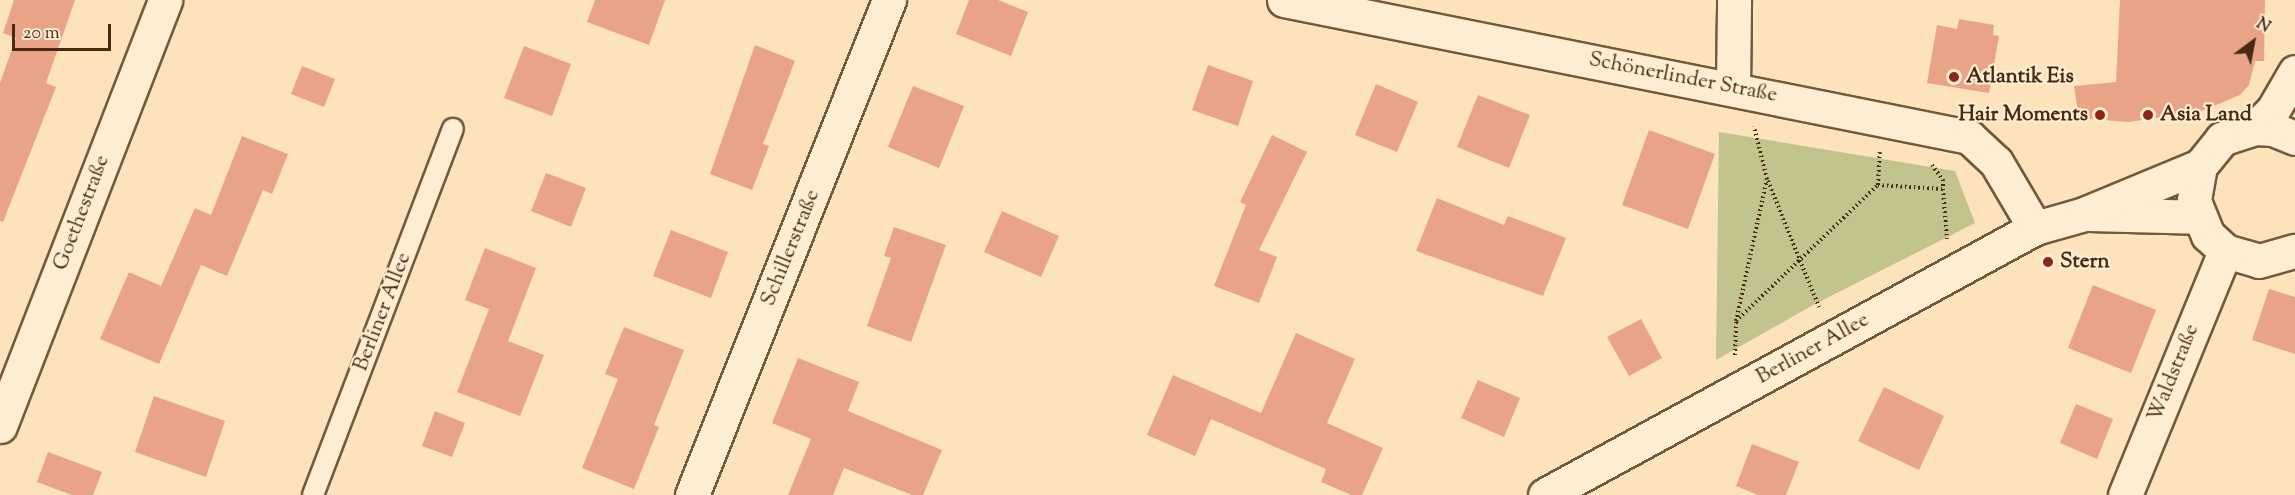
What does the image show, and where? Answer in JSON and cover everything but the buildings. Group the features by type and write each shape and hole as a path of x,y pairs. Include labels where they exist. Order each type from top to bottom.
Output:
{"street":[{"name":"Goethestraße","path":"0,426 165,0"},
{"name":"Schillerstraße","path":"692,495 890,0"},
{"name":"Schönerlinder Straße","path":"1284,0 1969,137 1996,162 2035,228"},
{"path":"1733,88 1734,0"},
{"path":"2255,128 2273,110 2295,72"},
{"path":"2295,138 2273,129 2255,128 2222,139 2200,166 2194,201 2198,217 2208,235 2225,251 2259,261 2295,251"},
{"name":"Berliner Allee","path":"1545,495 2035,228 2085,214 2200,166"},
{"name":"Berliner Allee","path":"2085,214 2198,217"},
{"name":"Waldstraße","path":"2125,495 2225,251"}],"lane":[{"name":"Berliner Allee","path":"313,495 453,129"}],"path":[{"path":"1733,88 1752,117 1767,179 1819,308"},
{"path":"1736,321 1878,185 1888,119"},
{"path":"1735,355 1736,321 1767,179"},
{"path":"1878,185 1943,189 1948,242"}],"green space":[{"path":"1719,132 1955,171 1975,223 1815,304 1716,360"}],"place":[{"name":"Atlantik Eis","path":"1954,77"},
{"name":"Hair Moments","path":"2100,115"},
{"name":"Asia Land","path":"2148,115"},
{"name":"Stern","path":"2048,262"}]}
